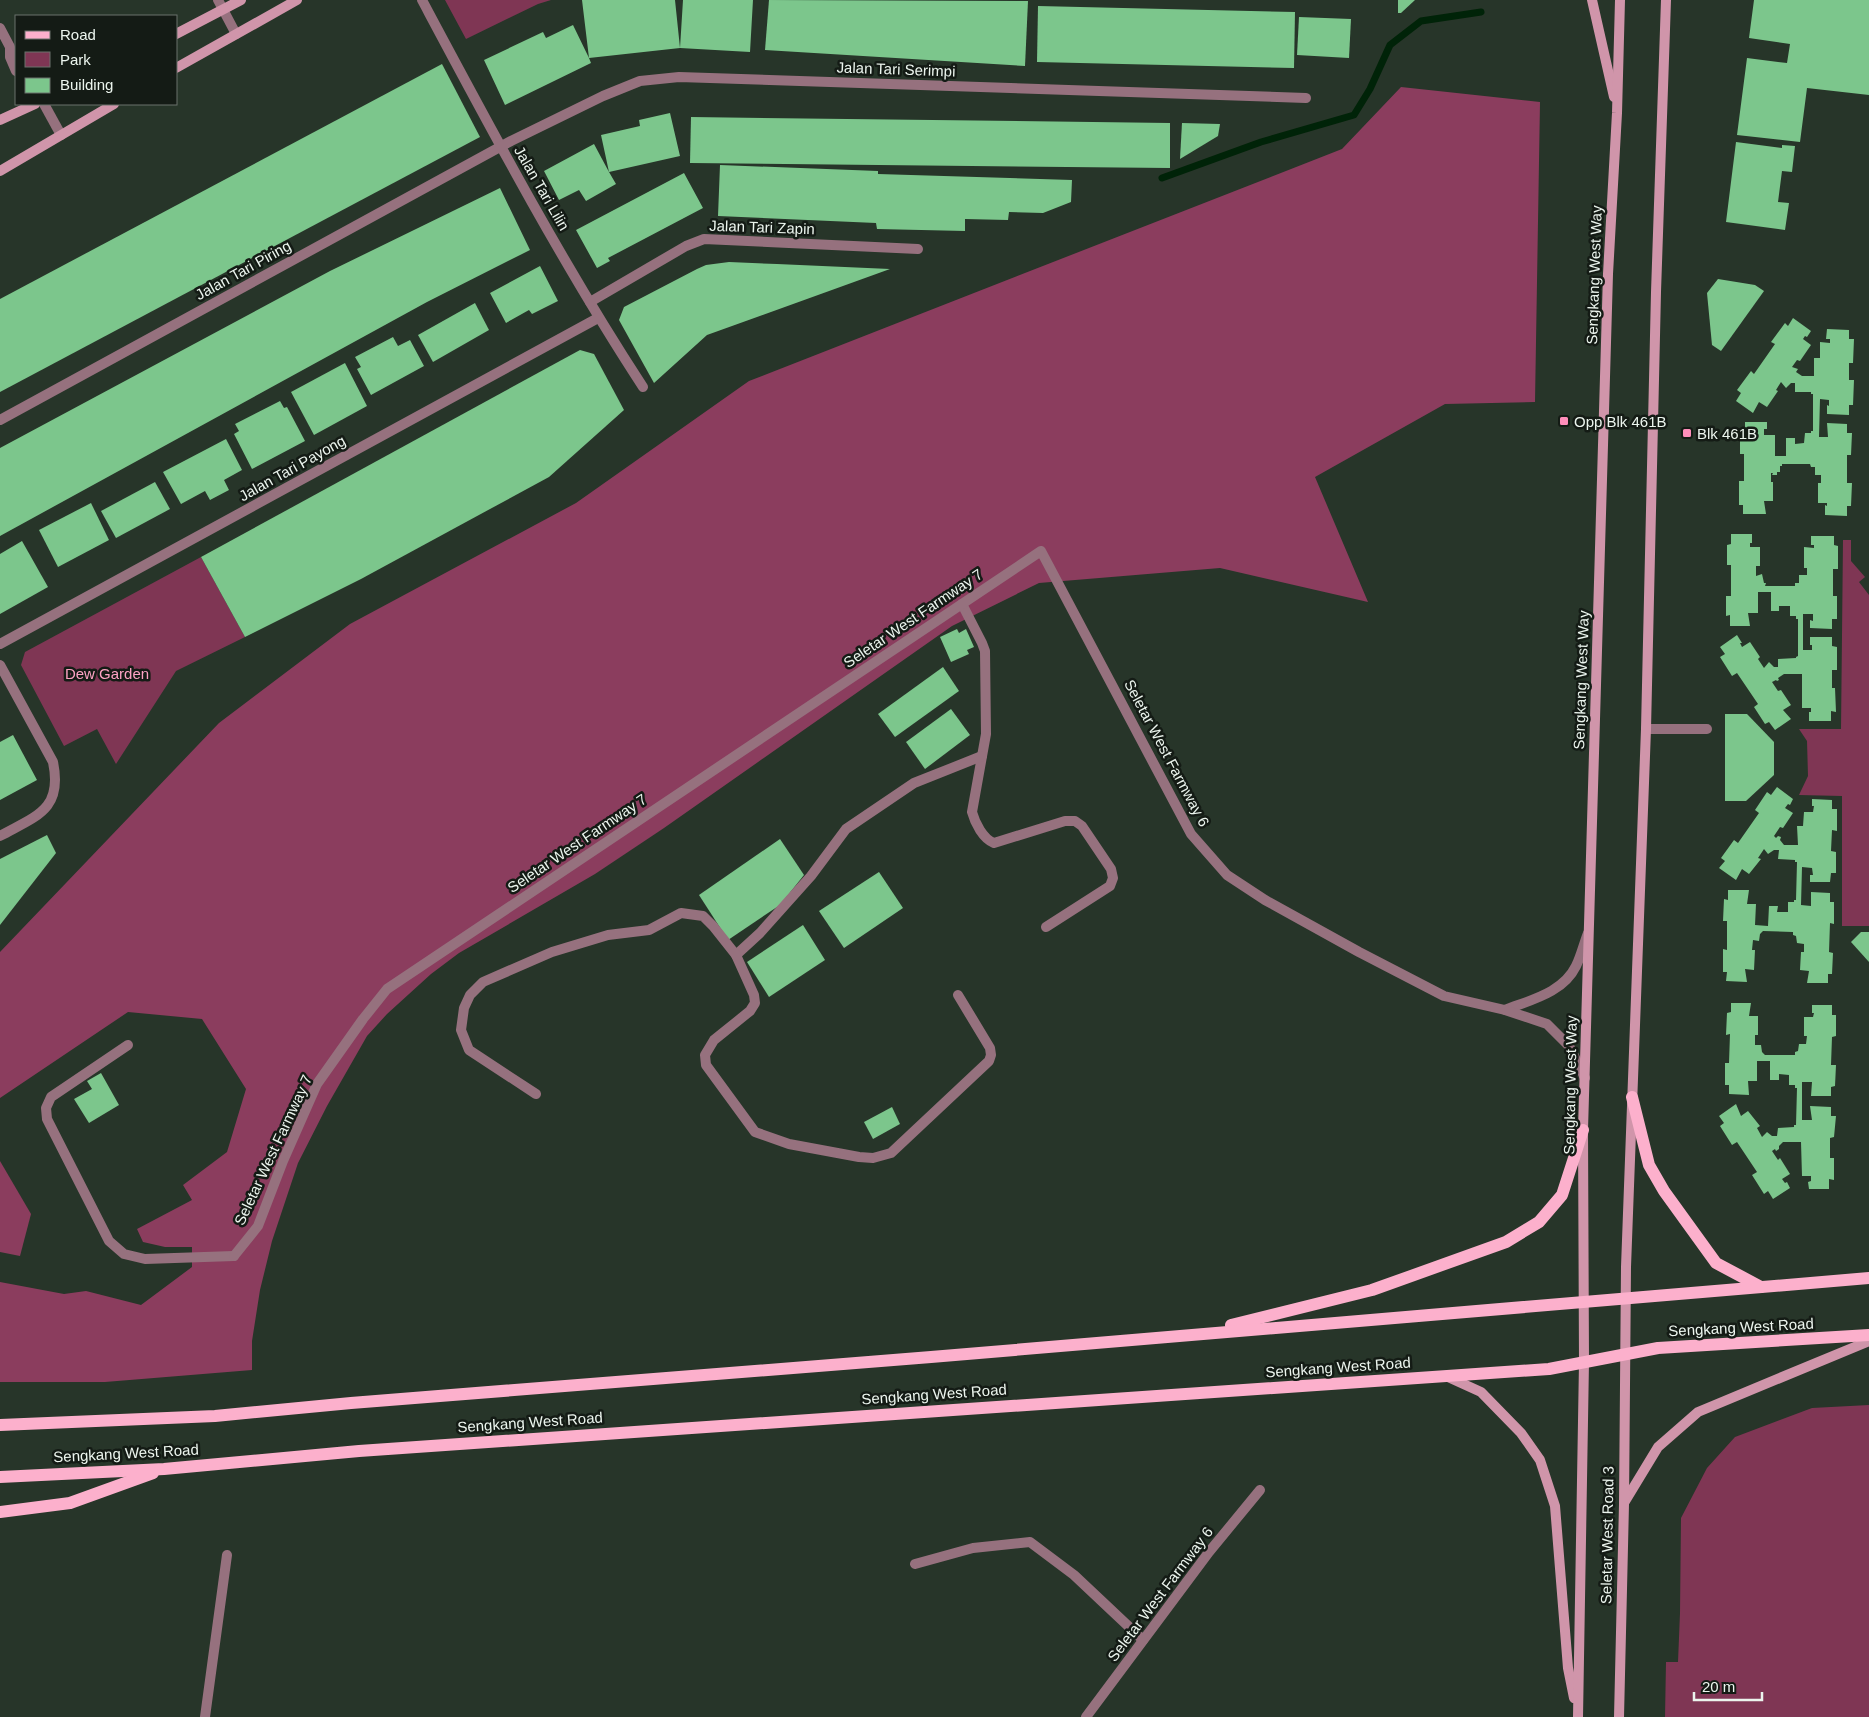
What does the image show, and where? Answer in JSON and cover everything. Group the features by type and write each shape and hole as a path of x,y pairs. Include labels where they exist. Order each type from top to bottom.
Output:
{"main road":[{"path":"178,33 221,5 242,0"},
{"path":"178,67 297,0"},
{"path":"1592,0 1618,113"},
{"name":"Sengkang West Way","path":"1584,1362 1583,1130 1608,284 1618,113 1620,0"},
{"path":"1624,1354 1646,729 1656,292 1666,0"},
{"path":"0,120 31,105"},
{"path":"0,171 112,105"},
{"path":"1632,1098 1649,1165 1664,1191 1716,1263 1761,1287"},
{"path":"1195,1334 1372,1290 1506,1242 1538,1222 1562,1195 1583,1130"},
{"path":"0,1425 215,1416 351,1403 1584,1303 1869,1278"},
{"name":"Sengkang West Road","path":"0,1477 164,1469 378,1449 1549,1369 1658,1348 1869,1335"},
{"path":"1624,1504 1658,1447 1698,1412 1869,1341"},
{"name":"Seletar West Road 3","path":"1620,1717 1624,1504 1624,1354"},
{"name":"Seletar West Road 3","path":"1577,1717 1584,1362"},
{"name":"Seletar West Road 3","path":"1448,1376 1481,1392 1521,1433 1540,1460 1555,1506 1568,1668 1577,1717"},
{"path":"0,1512 70,1503 164,1469"}],"street":[{"name":"Jalan Tari Lilin","path":"422,0 501,147 598,318 643,387"},
{"path":"221,5 236,34"},
{"path":"0,28 13,52 15,65"},
{"name":"Jalan Tari Serimpi","path":"501,147 602,96 640,82 679,77 1306,98"},
{"path":"45,105 61,135"},
{"name":"Jalan Tari Piring","path":"0,420 501,147"},
{"name":"Jalan Tari Zapin","path":"590,302 686,246 704,239 918,249"},
{"name":"Jalan Tari Payong","path":"0,644 598,318"},
{"name":"Seletar West Farmway 7","path":"128,1046 50,1097 46,1108 47,1119 51,1128 109,1241 124,1254 145,1260 234,1256 258,1226 283,1161 317,1084 363,1019 387,989 1041,551"},
{"name":"Seletar West Farmway 6","path":"1041,551 1191,834 1227,875 1265,900 1444,996 1505,1010 1547,1024 1569,1046 1585,1078"},
{"path":"962,604 985,651 986,734 972,812 974,820 988,841 994,843 1065,821 1075,821 1082,826 1111,869 1113,878 1110,886 1046,927"},
{"path":"0,665 53,762 56,777 55,792 50,804 38,816 0,836"},
{"path":"1646,729 1707,729"},
{"path":"736,955 760,933 810,876 846,829 914,783 982,756"},
{"path":"536,1094 469,1050 461,1030 464,1008 470,995 483,982 552,952 608,935 649,930 681,913 703,916 713,926 736,955 754,995 755,1003 750,1011 714,1040 705,1055 706,1065 755,1132 788,1144 859,1157 873,1158 891,1154 989,1061 991,1055 990,1048 958,995"},
{"path":"1505,1010 1546,994 1566,981 1576,966 1589,928"},
{"name":"Seletar West Farmway 6","path":"1086,1717 1209,1552 1260,1490"},
{"path":"915,1564 973,1548 1030,1542 1074,1575 1143,1640"},
{"path":"205,1717 227,1555"}],"green space":[{"path":"445,0 551,0 538,4 466,39"},
{"path":"1843,540 1851,540 1851,561 1865,577 1859,582 1869,595 1869,926 1842,926 1842,796 1799,795 1808,776 1807,741 1799,729 1841,729"},
{"name":"Dew Garden","path":"201,557 245,637 176,671 116,764 97,729 64,746 21,665 25,652"},
{"path":"1869,1405 1869,1717 1665,1717 1666,1662 1678,1662 1681,1518 1707,1468 1735,1437 1812,1408"}],"shaded area":[{"path":"1401,87 1540,102 1535,402 1445,404 1315,477 1368,602 1220,568 1039,583 952,626 664,828 595,874 459,953 431,974 387,1014 367,1036 327,1106 298,1163 272,1241 260,1290 252,1341 252,1370 105,1382 0,1382 0,1282 64,1294 86,1291 141,1305 192,1267 192,1247 165,1247 143,1242 137,1229 192,1200 183,1185 227,1152 246,1089 202,1019 128,1012 0,1098 0,952 219,723 350,624 576,503 749,381 1342,149"},
{"path":"0,1161 31,1214 20,1256 0,1252"}],"building":[{"path":"582,0 675,0 680,48 589,58"},
{"path":"683,0 753,0 750,52 680,48"},
{"path":"769,0 1028,1 1025,66 765,50"},
{"path":"1398,0 1415,0 1401,13 1398,13"},
{"path":"1754,0 1869,0 1869,95 1807,88 1800,142 1737,135 1747,58 1787,63 1790,44 1749,38"},
{"path":"1038,6 1295,12 1294,68 1037,62"},
{"path":"1299,17 1351,19 1349,58 1297,55"},
{"path":"573,25 591,63 505,105 484,60 543,32 546,38"},
{"path":"442,64 480,137 0,392 0,299"},
{"path":"670,113 680,156 609,172 601,135 640,126 639,120"},
{"path":"691,117 1170,123 1170,168 690,163"},
{"path":"1182,123 1220,124 1218,136 1180,159"},
{"path":"1736,142 1782,148 1782,145 1795,146 1792,172 1782,171 1778,202 1789,203 1785,230 1726,222"},
{"path":"594,144 616,184 586,201 579,190 559,200 544,171"},
{"path":"720,165 878,171 878,174 1072,180 1071,202 1043,213 1009,212 1008,220 965,219 965,231 877,229 876,223 718,216"},
{"path":"684,173 703,208 608,258 610,261 597,268 576,230"},
{"path":"500,188 530,250 427,302 0,536 0,448 330,271"},
{"path":"729,262 890,269 707,335 654,383 619,320 624,307 706,265"},
{"path":"540,266 558,301 532,314 529,310 506,323 490,293"},
{"path":"1718,279 1755,285 1764,291 1721,351 1712,345 1707,293"},
{"path":"475,303 489,330 433,362 418,335"},
{"path":"1793,318 1811,331 1803,339 1811,345 1800,361 1797,360 1792,367 1798,369 1796,372 1802,376 1814,376 1814,358 1820,358 1820,342 1830,343 1830,339 1826,339 1827,329 1849,330 1849,339 1854,339 1853,363 1849,363 1849,380 1854,380 1853,405 1849,405 1849,415 1827,414 1829,400 1820,399 1819,437 1828,437 1827,423 1847,424 1847,433 1852,433 1851,455 1847,455 1847,483 1852,483 1851,506 1847,506 1847,516 1825,515 1825,505 1827,506 1827,503 1818,503 1818,483 1821,483 1821,475 1815,475 1815,467 1811,467 1810,464 1782,464 1777,475 1772,475 1773,473 1771,473 1773,501 1764,501 1766,514 1743,514 1743,505 1739,505 1739,481 1744,481 1744,454 1740,454 1740,430 1745,430 1745,422 1767,422 1767,429 1764,429 1764,435 1775,435 1775,456 1786,456 1786,438 1795,438 1795,444 1804,443 1805,433 1813,431 1813,394 1811,392 1795,392 1795,383 1791,383 1786,388 1781,382 1776,390 1778,391 1767,407 1759,402 1753,413 1736,401 1741,393 1737,390 1751,371 1754,374 1775,344 1771,342 1785,323 1788,326"},
{"path":"393,337 398,346 410,340 424,366 371,395 357,369 361,367 355,357"},
{"path":"580,350 594,354 624,410 549,477 361,579 245,637 201,557"},
{"path":"345,363 367,406 314,435 291,392"},
{"path":"280,401 284,408 287,407 305,441 252,469 234,434 239,431 235,424"},
{"path":"226,439 242,470 224,480 229,490 210,500 205,491 181,504 163,472"},
{"path":"155,482 170,509 116,538 101,511"},
{"path":"91,503 109,540 58,567 39,530"},
{"path":"1731,534 1752,534 1750,547 1760,547 1760,566 1756,566 1756,576 1762,574 1764,583 1766,583 1765,586 1795,586 1795,583 1799,583 1799,575 1807,575 1807,568 1804,568 1804,547 1814,548 1814,545 1811,545 1811,536 1834,536 1834,545 1838,546 1838,569 1833,569 1833,596 1837,596 1837,619 1832,619 1832,629 1810,628 1810,620 1813,621 1813,614 1803,614 1803,650 1812,650 1810,637 1832,637 1832,646 1837,647 1837,670 1832,670 1832,688 1835,688 1836,712 1831,711 1831,721 1809,721 1811,708 1802,708 1802,674 1784,674 1778,678 1779,680 1772,682 1778,691 1781,690 1791,705 1783,710 1791,719 1775,730 1769,722 1765,724 1754,707 1758,704 1737,673 1732,676 1720,657 1725,654 1720,647 1737,635 1742,643 1740,643 1742,647 1750,642 1760,657 1758,659 1764,668 1769,662 1774,667 1778,667 1778,659 1796,658 1798,656 1798,619 1796,619 1796,616 1790,616 1790,606 1779,606 1779,611 1771,611 1771,592 1758,592 1758,613 1748,613 1750,626 1730,626 1730,615 1726,616 1726,596 1731,596 1731,565 1727,565 1727,545 1731,544"},
{"path":"22,541 48,587 0,614 0,554"},
{"path":"957,629 959,633 966,629 974,647 967,650 969,654 951,662 940,637"},
{"path":"943,667 959,691 895,737 878,714"},
{"path":"951,709 970,735 925,769 906,742"},
{"path":"1725,714 1747,714 1774,742 1774,775 1746,801 1725,801"},
{"path":"13,735 37,780 0,800 0,742"},
{"path":"1777,787 1793,799 1790,805 1788,804 1785,808 1793,813 1783,828 1780,827 1774,836 1776,838 1778,836 1781,837 1780,840 1784,845 1798,845 1797,826 1803,826 1804,812 1813,812 1812,799 1832,800 1832,809 1837,809 1837,831 1832,830 1831,851 1836,852 1836,873 1831,873 1830,882 1810,882 1810,875 1813,875 1812,868 1802,867 1801,905 1811,906 1811,892 1830,893 1830,902 1834,902 1834,924 1830,923 1829,952 1833,953 1832,974 1828,974 1828,983 1807,983 1809,971 1800,970 1801,952 1804,952 1804,944 1797,943 1793,932 1763,931 1760,934 1759,941 1753,940 1752,950 1755,950 1754,970 1745,969 1747,982 1726,981 1727,972 1723,972 1723,949 1727,950 1727,921 1723,921 1724,899 1728,900 1728,890 1749,890 1747,904 1756,904 1755,925 1768,926 1769,906 1778,906 1777,912 1788,912 1788,902 1796,900 1797,862 1795,860 1778,859 1779,850 1774,850 1768,854 1764,849 1758,858 1761,859 1749,874 1742,869 1736,880 1719,868 1725,861 1721,858 1734,840 1738,843 1759,813 1755,810 1767,792 1771,795"},
{"path":"47,835 56,853 0,925 0,859"},
{"path":"780,839 804,875 780,905 728,940 699,895"},
{"path":"879,872 903,908 844,948 819,911"},
{"path":"803,925 825,960 769,997 747,962"},
{"path":"1861,932 1869,932 1869,962 1851,942"},
{"path":"1731,1003 1751,1003 1749,1016 1758,1016 1758,1035 1755,1035 1755,1045 1761,1045 1762,1052 1765,1055 1795,1055 1799,1044 1806,1044 1807,1036 1804,1036 1804,1017 1813,1017 1812,1005 1832,1005 1832,1015 1836,1015 1836,1036 1832,1037 1831,1065 1836,1065 1835,1086 1831,1087 1831,1096 1811,1096 1812,1082 1802,1082 1802,1120 1812,1120 1810,1106 1831,1107 1831,1116 1836,1116 1834,1137 1830,1138 1830,1158 1834,1158 1834,1180 1829,1179 1829,1189 1809,1189 1808,1182 1811,1181 1811,1176 1802,1176 1801,1142 1783,1142 1779,1149 1772,1151 1778,1160 1780,1158 1790,1174 1782,1179 1785,1183 1787,1182 1790,1188 1773,1199 1768,1191 1764,1194 1752,1175 1757,1172 1737,1142 1732,1145 1720,1126 1724,1123 1719,1116 1736,1104 1741,1116 1748,1111 1760,1126 1757,1128 1762,1137 1767,1132 1772,1136 1777,1136 1778,1128 1794,1127 1796,1125 1797,1088 1795,1088 1795,1085 1789,1085 1789,1075 1779,1074 1779,1080 1770,1080 1770,1061 1757,1061 1757,1081 1748,1081 1749,1095 1729,1094 1729,1085 1725,1085 1725,1063 1729,1063 1730,1034 1726,1035 1727,1013 1731,1012"},
{"path":"101,1073 119,1105 89,1123 74,1099 92,1089 87,1081"},
{"path":"892,1107 900,1124 873,1139 864,1122"}],"waterway":[{"path":"1162,178 1261,142 1354,115 1370,89 1390,45 1421,21 1481,12"}],"place":[{"name":"Opp Blk 461B","path":"1564,421"},
{"name":"Blk 461B","path":"1687,433"}]}
